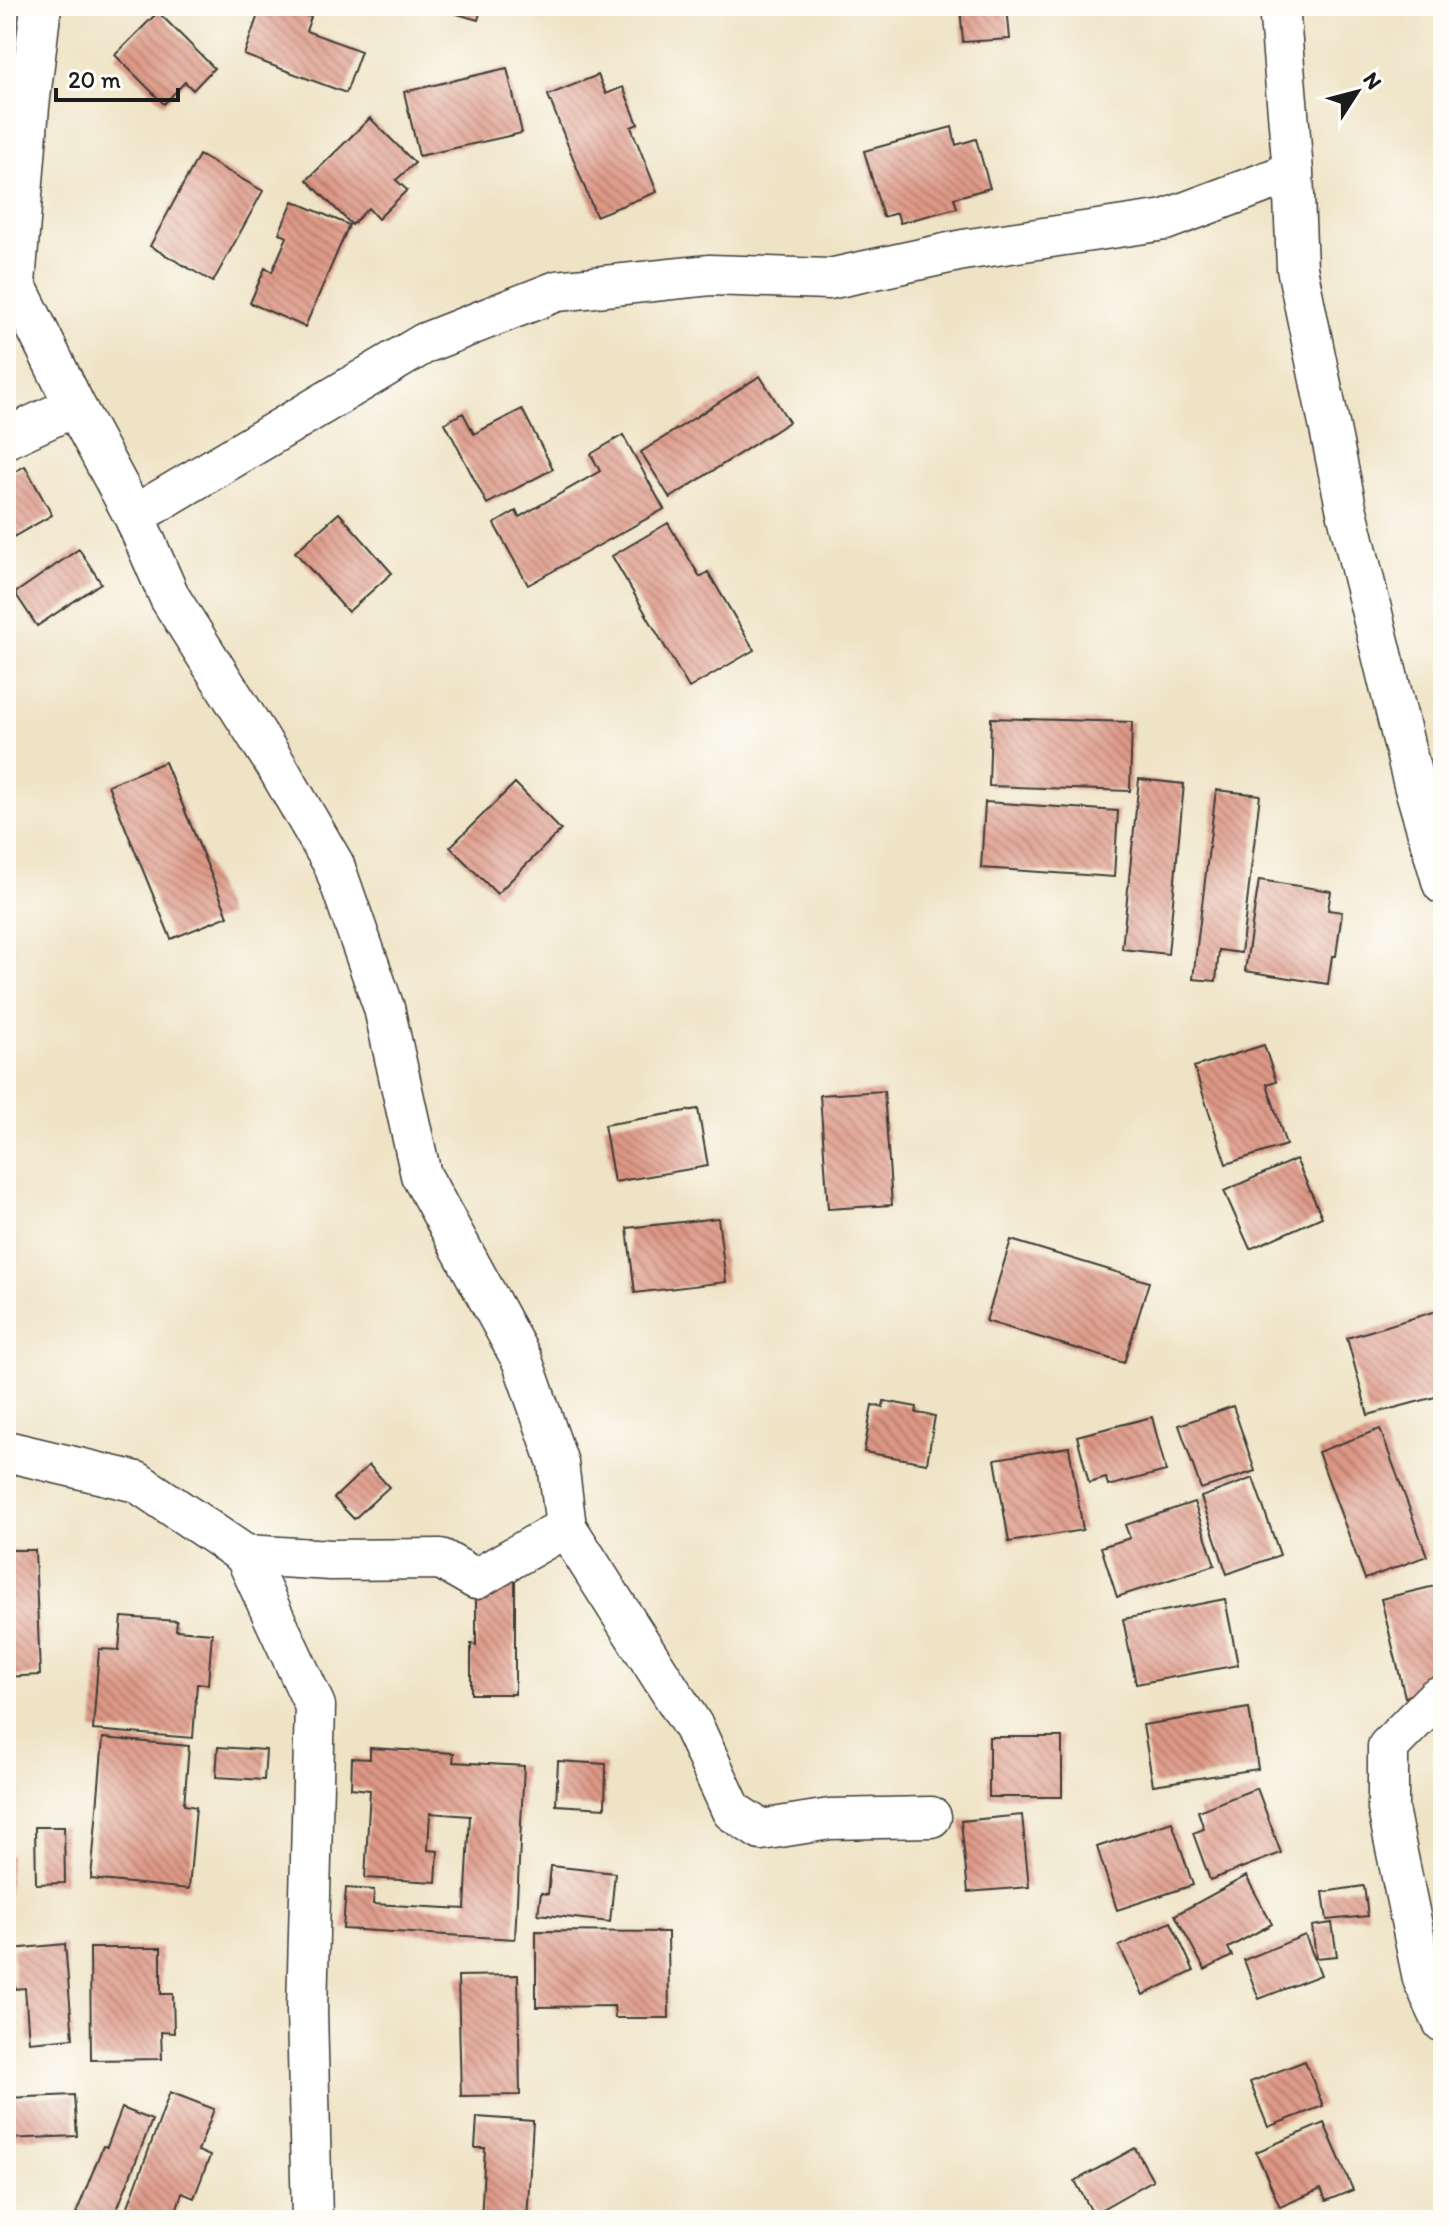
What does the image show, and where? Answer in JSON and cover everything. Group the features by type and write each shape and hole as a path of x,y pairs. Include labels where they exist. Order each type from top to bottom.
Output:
{"street":[{"path":"6,18 39,6 15,284 134,516 170,598 276,765 334,865 384,1008 421,1175 522,1360 558,1463 566,1527 694,1728 732,1811 761,1830 830,1819 931,1817"},
{"path":"1279,6 1293,172 1297,268 1346,507 1429,794 1443,884"},
{"path":"134,516 425,343 557,291 710,275 829,279 963,250 1165,220 1293,172"},
{"path":"6,438 75,406"},
{"path":"6,1451 137,1482 245,1555 331,1560 441,1559 476,1579 566,1527"},
{"path":"245,1555 315,1706 307,2010 312,2220"},
{"path":"1443,1695 1436,1698 1388,1747 1388,1809 1423,1979 1443,2022"}],"building":[{"path":"261,6 281,6 311,17 306,31 361,51 346,93 244,55"},
{"path":"430,6 482,6 478,20"},
{"path":"960,6 1007,6 1010,39 963,42"},
{"path":"158,12 214,68 193,90 185,82 164,104 115,55"},
{"path":"507,68 522,133 419,156 404,92"},
{"path":"598,75 606,94 623,87 638,124 631,127 657,192 596,216 548,95"},
{"path":"370,118 415,163 396,180 407,190 378,219 368,208 352,225 307,180"},
{"path":"952,127 956,145 976,139 990,188 954,198 957,208 900,223 897,213 883,217 864,151"},
{"path":"199,155 263,191 213,282 150,246"},
{"path":"293,201 349,225 305,327 250,303 265,268 272,272 287,237 279,233"},
{"path":"760,376 789,422 670,498 641,452"},
{"path":"522,409 553,469 487,504 445,423 463,413 474,434"},
{"path":"623,435 664,509 528,585 494,524 516,511 519,517 600,471 591,454"},
{"path":"25,466 52,515 6,541 6,476"},
{"path":"339,513 392,573 348,612 295,552"},
{"path":"668,523 700,577 708,572 754,650 689,688 612,556"},
{"path":"79,549 101,583 37,626 15,593"},
{"path":"991,718 1132,722 1130,791 989,786"},
{"path":"165,762 228,916 171,939 108,785"},
{"path":"1139,779 1184,784 1168,954 1122,949"},
{"path":"515,783 561,830 497,894 450,847"},
{"path":"1216,790 1260,795 1241,953 1219,950 1216,981 1193,979"},
{"path":"985,802 1118,811 1114,877 981,868"},
{"path":"1259,880 1331,891 1328,910 1342,912 1336,956 1332,956 1328,984 1245,971"},
{"path":"1264,1045 1276,1081 1267,1084 1286,1145 1226,1164 1194,1067"},
{"path":"884,1091 892,1205 828,1209 820,1095"},
{"path":"698,1109 708,1166 614,1182 604,1125"},
{"path":"1296,1159 1322,1217 1250,1249 1224,1191"},
{"path":"718,1218 726,1282 635,1293 627,1228"},
{"path":"1011,1240 1149,1282 1124,1363 986,1321"},
{"path":"1443,1309 1443,1395 1368,1415 1347,1338"},
{"path":"884,1401 917,1407 916,1413 935,1416 927,1463 864,1452 872,1405 883,1407"},
{"path":"1233,1406 1255,1471 1201,1489 1179,1425"},
{"path":"1152,1417 1166,1471 1108,1486 1106,1478 1089,1483 1077,1436"},
{"path":"1380,1429 1427,1556 1365,1579 1318,1452"},
{"path":"1069,1447 1083,1530 1009,1542 995,1459"},
{"path":"369,1465 389,1487 354,1519 334,1498"},
{"path":"1253,1478 1280,1555 1227,1574 1201,1497"},
{"path":"1194,1502 1215,1565 1117,1597 1101,1547 1130,1538 1125,1525"},
{"path":"6,1550 35,1550 40,1675 6,1677"},
{"path":"476,1579 515,1579 515,1694 471,1694 471,1644 476,1645"},
{"path":"1443,1584 1443,1688 1405,1697 1381,1599"},
{"path":"1225,1599 1238,1665 1136,1684 1123,1619"},
{"path":"122,1617 177,1621 176,1630 212,1633 208,1684 197,1684 193,1738 93,1730 99,1649 119,1650"},
{"path":"1249,1708 1258,1769 1153,1785 1143,1725"},
{"path":"989,1737 1062,1737 1062,1797 989,1797"},
{"path":"103,1738 189,1746 184,1805 196,1807 189,1889 91,1879"},
{"path":"218,1747 266,1750 264,1780 216,1777"},
{"path":"370,1748 454,1753 453,1762 524,1766 515,1939 343,1929 346,1888 374,1890 373,1904 465,1909 470,1816 430,1813 428,1850 438,1851 436,1882 365,1878 370,1790 351,1788 352,1758 370,1759"},
{"path":"558,1761 606,1764 605,1808 556,1805"},
{"path":"1257,1788 1281,1853 1210,1880 1193,1833 1204,1829 1198,1811"},
{"path":"1022,1815 1029,1887 968,1892 961,1821"},
{"path":"1172,1822 1193,1885 1117,1910 1097,1847"},
{"path":"35,1827 64,1827 65,1883 36,1884"},
{"path":"6,1854 10,1854 8,1895 6,1895"},
{"path":"551,1866 615,1873 610,1922 538,1914 541,1893 548,1894"},
{"path":"1246,1876 1272,1924 1228,1948 1232,1956 1205,1970 1175,1915"},
{"path":"1364,1886 1368,1916 1327,1920 1323,1892"},
{"path":"1171,1922 1194,1971 1143,1995 1119,1946"},
{"path":"1332,1923 1337,1956 1316,1958 1312,1926"},
{"path":"536,1931 668,1932 669,2018 615,2018 614,2006 536,2007"},
{"path":"1305,1935 1321,1975 1259,1999 1244,1960"},
{"path":"65,1944 73,2038 29,2042 25,1988 15,1989 12,1949"},
{"path":"90,1948 161,1948 161,1994 173,1994 174,2033 161,2032 162,2059 91,2060"},
{"path":"518,1975 520,2095 461,2096 458,1976"},
{"path":"1305,2061 1323,2106 1268,2127 1250,2082"},
{"path":"170,2092 214,2109 198,2151 210,2156 194,2198 182,2193 173,2220 123,2220"},
{"path":"74,2095 77,2136 6,2139 6,2098"},
{"path":"122,2108 152,2120 113,2220 92,2220 76,2214"},
{"path":"477,2117 533,2121 527,2220 481,2220 485,2148 475,2148"},
{"path":"1324,2123 1353,2190 1326,2201 1321,2189 1280,2207 1256,2152"},
{"path":"1135,2148 1153,2180 1093,2214 1075,2181"}]}
